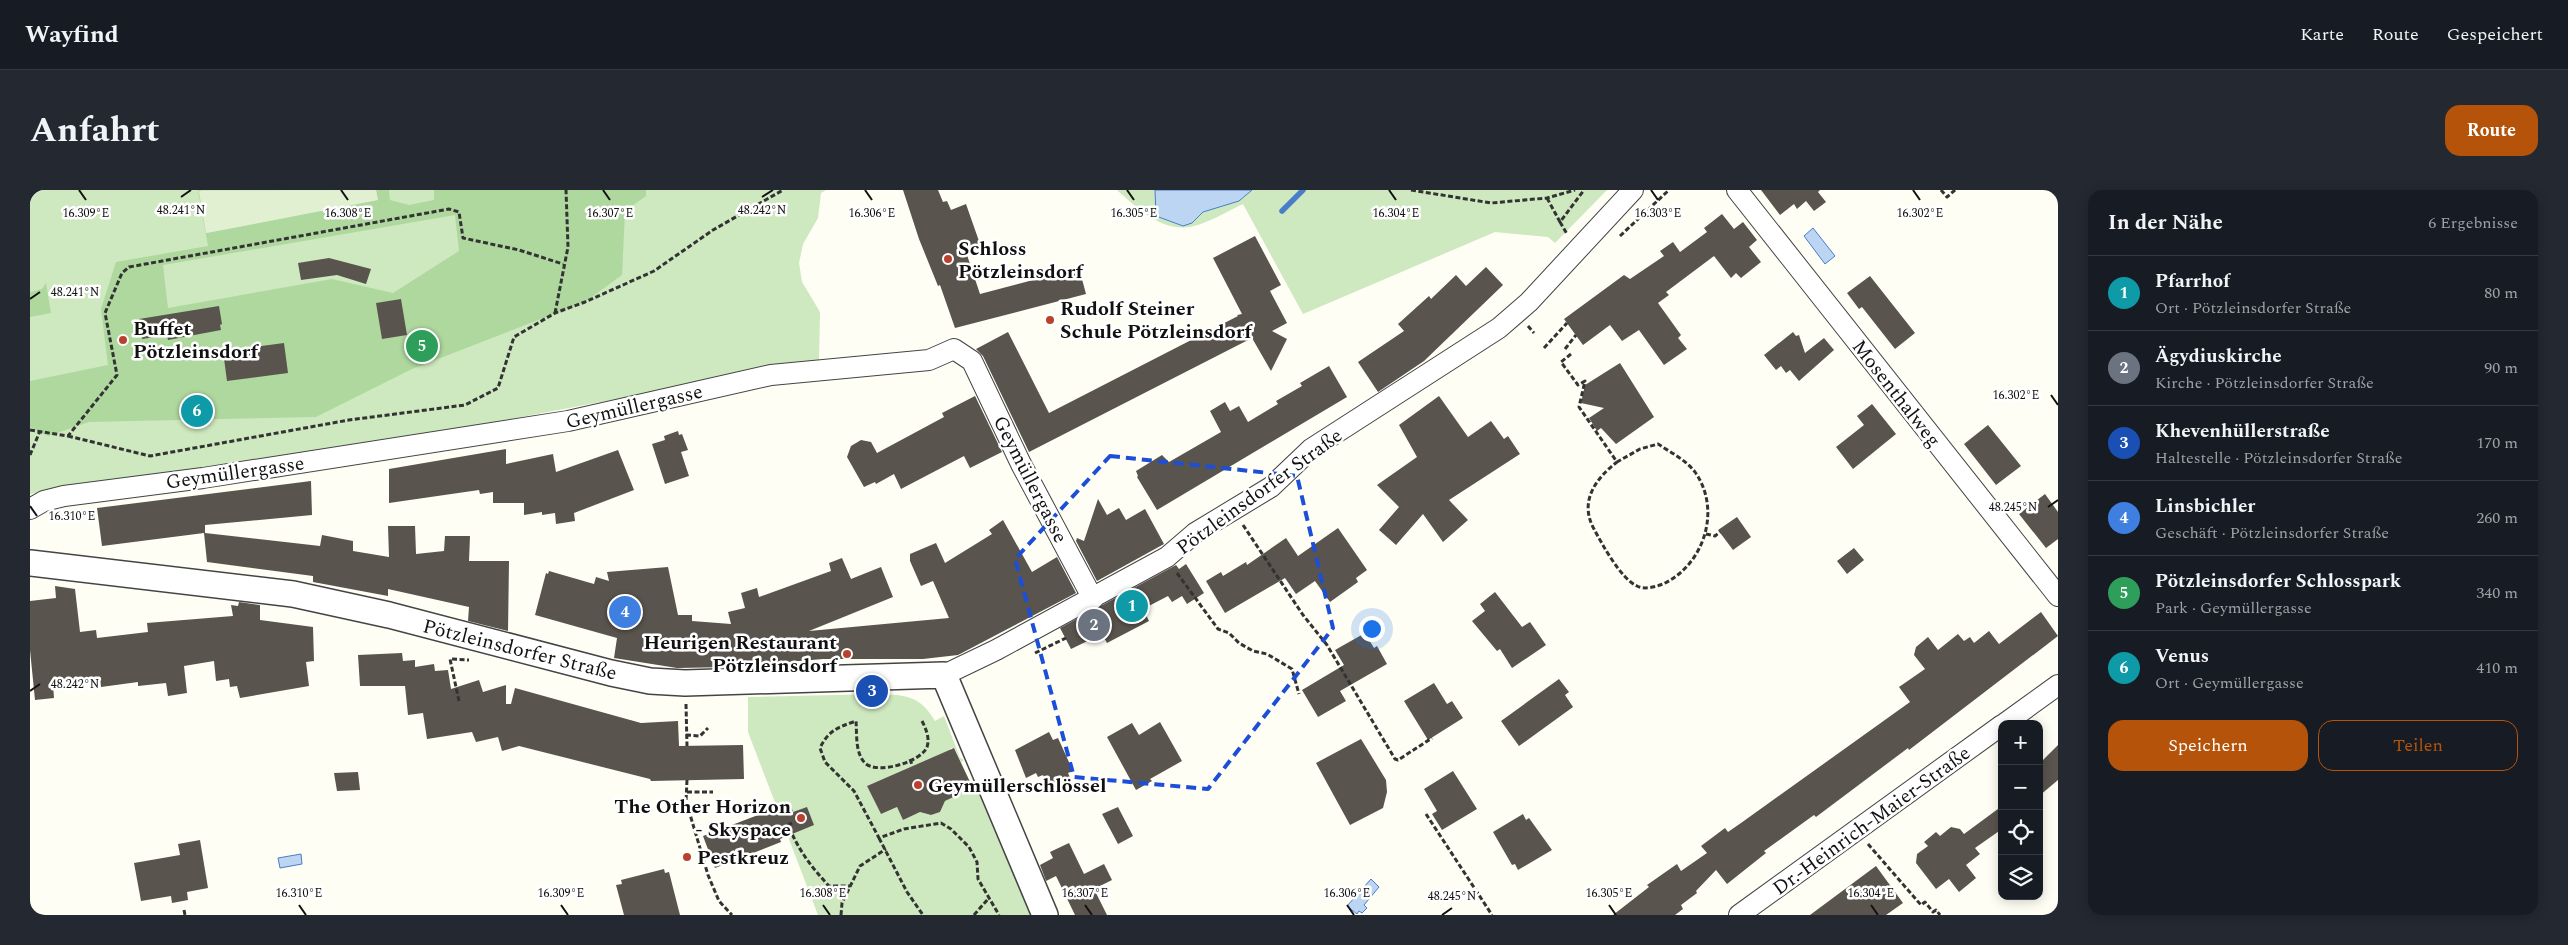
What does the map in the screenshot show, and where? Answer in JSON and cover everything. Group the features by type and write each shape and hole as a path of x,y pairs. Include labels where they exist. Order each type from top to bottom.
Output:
{"street":[{"name":"Pötzleinsdorfer Straße","path":"30,563 293,594 389,615 611,673 650,681 685,683 944,675 1093,599 1167,557 1195,533 1271,486 1311,449 1499,328 1535,295 1633,190"},
{"name":"Mosenthalweg","path":"1736,190 2058,596"},
{"name":"Geymüllergasse","path":"30,509 44,501 64,496 202,478 568,421 771,375 929,360 954,349 972,361 1022,464 1093,599"},
{"path":"944,675 1045,915"},
{"name":"Dr.-Heinrich-Maier-Straße","path":"2010,720 2058,685"},
{"name":"Dr.-Heinrich-Maier-Straße","path":"1740,915 1998,729"}],"path":[{"path":"555,313 563,264 568,247 566,190"},
{"path":"30,430 68,436 150,456 349,420 465,405 498,388 514,338 555,313 585,302 654,271 713,230 783,190"},
{"path":"1411,190 1491,203 1547,198 1575,190"},
{"path":"1560,222 1584,190"},
{"path":"1941,190 1947,197 1955,190"},
{"path":"1547,198 1566,232"},
{"path":"68,436 117,375 105,313 122,273 129,268 450,210 459,212 463,238 519,250 563,264"},
{"path":"1544,348 1567,323"},
{"path":"1528,326 1534,333"},
{"path":"1565,349 1576,335"},
{"path":"1571,354 1561,362 1578,385 1585,381 1579,407 1617,462"},
{"path":"30,455 40,431"},
{"path":"1658,444 1694,470 1704,491 1707,510 1706,534 1699,550 1689,564 1670,580 1659,585 1640,588 1625,578 1589,521 1586,502 1606,471 1617,462 1640,449 1658,444"},
{"path":"1241,523 1303,615 1327,645 1395,759 1398,760 1432,738"},
{"path":"1706,534 1715,536 1720,532"},
{"path":"1173,566 1218,629 1229,633 1239,643 1253,651 1267,654 1292,669 1299,694"},
{"path":"450,659 459,701"},
{"path":"685,683 687,746"},
{"path":"922,721 928,732 927,746 922,754 886,769 874,769 865,762 859,752 856,722 839,726 826,734 820,748 825,762 854,791 907,892 923,915"},
{"path":"686,735 700,736 708,728"},
{"path":"910,759 912,765"},
{"path":"687,780 686,801 708,875 719,901 732,915"},
{"path":"687,792 713,792"},
{"path":"1426,814 1492,915"},
{"path":"792,823 788,825 791,833 810,866 829,886 850,886"},
{"path":"879,838 904,829 941,823 951,829 969,846 977,862 978,880 988,900 999,915"},
{"path":"1867,844 1921,905 1925,902 1933,912 1936,910 1940,915"},
{"path":"841,915 842,904 860,866 886,849"},
{"path":"974,915 988,900"},
{"path":"184,910 185,915"}],"highlighted area":[{"path":"1110,456 1297,476 1333,628 1208,789 1074,777 1015,559"}],"green space":[{"path":"30,190 826,190 821,193 818,218 803,244 799,263 802,282 820,312 819,361 468,427 30,494"},
{"path":"198,190 203,190 199,191 207,233 377,200 376,190 389,190 390,200 409,205 434,200 434,190 646,190 646,196 625,211 622,275 585,302 412,369 316,417 89,422 48,436 30,427 30,381 108,365 101,309 116,262 208,246","holes":["455,215 459,251 393,293 332,279 168,308 163,265"]},
{"path":"376,190 378,200 206,233 199,191"},
{"path":"1117,190 1607,190 1555,243 1548,237 1495,232 1303,314 1243,204 1213,219 1183,228 1162,223 1152,218"},
{"path":"46,283 51,313 30,317 30,292 42,289"},
{"path":"878,694 911,698 924,706 935,721 944,716 960,758 964,760 961,762 955,749 951,748 945,755 943,753 867,786 881,814 897,807 903,820 920,812 931,815 940,812 945,801 962,793 960,788 975,783 1035,915 818,915 748,732 748,697"}],"water":[{"path":"1155,190 1252,190 1239,201 1203,212 1192,223 1183,226 1156,216"},
{"path":"1813,228 1835,256 1825,264 1804,236"},
{"path":"301,854 302,864 280,868 278,858"},
{"path":"1371,879 1379,887 1364,905 1367,908 1362,913 1359,911 1357,914 1347,906"}],"building":[{"name":"Schloss Pötzleinsdorf","path":"903,190 938,190 943,202 947,201 951,210 966,204 980,244 966,252 980,294 1079,268 1086,294 955,328 940,285 938,286 919,239"},
{"path":"1761,190 1820,190 1818,192 1826,202 1814,211 1806,201 1797,209 1794,204 1780,215"},
{"path":"1722,214 1734,229 1743,222 1757,240 1749,247 1761,262 1741,278 1736,273 1731,278 1714,256 1666,292 1669,295 1658,303 1681,335 1678,338 1687,349 1664,365 1639,330 1622,341 1610,325 1583,345 1564,319 1624,275 1630,279 1664,256 1660,251 1673,242 1680,252 1707,232 1704,228"},
{"path":"1255,236 1281,285 1270,291 1287,323 1272,331 1287,339 1271,371 1252,338 1029,452 983,356 976,349 1008,332 1049,413 1242,314 1213,258"},
{"path":"329,258 371,269 366,284 337,275 301,280 298,263"},
{"path":"1486,267 1503,285 1424,361 1378,392 1358,362 1404,331 1398,324 1429,296 1431,299 1456,275 1466,286"},
{"path":"1870,276 1915,333 1895,349 1862,307 1859,309 1847,293"},
{"path":"401,299 407,335 382,339 376,303"},
{"path":"219,306 221,330 168,340 167,335 142,339 139,319"},
{"path":"1793,332 1796,336 1799,335 1805,353 1824,338 1834,350 1799,381 1790,370 1786,373 1781,366 1776,370 1764,355"},
{"path":"284,343 288,373 227,381 223,351"},
{"path":"1620,363 1654,417 1616,444 1601,428 1597,431 1589,418 1604,408 1581,403 1585,385"},
{"path":"1329,366 1347,397 1157,510 1137,477 1136,471 1162,455 1169,462 1221,432 1210,411 1225,402 1230,411 1239,406 1248,422 1278,404 1276,401 1302,386 1300,383"},
{"path":"975,396 1002,452 970,468 964,456 901,489 894,474 876,484 875,482 864,487 847,457 851,446 861,440 871,442 877,453 944,417 942,413"},
{"path":"1439,396 1468,437 1491,421 1504,439 1508,436 1520,454 1449,500 1468,520 1443,542 1423,514 1396,545 1379,530 1399,507 1377,485 1417,457 1399,425"},
{"path":"1872,404 1896,434 1853,469 1836,447 1864,425 1857,416"},
{"path":"1988,425 2021,466 1996,485 1964,444"},
{"path":"678,431 679,435 682,434 688,450 681,452 689,476 665,484 652,444 665,440 664,436"},
{"path":"506,449 506,464 553,454 556,472 618,450 634,490 574,513 575,521 556,524 555,513 542,515 542,512 524,515 524,503 493,503 493,492 480,494 479,490 389,503 389,469"},
{"path":"311,481 312,515 205,525 205,533 320,546 322,535 353,541 353,551 389,557 388,526 415,526 416,554 444,551 445,536 470,536 469,561 509,561 508,631 468,621 469,607 388,589 388,596 313,582 313,576 207,562 204,533 102,546 97,508"},
{"path":"2045,494 2058,512 2058,539 2046,548 2019,514"},
{"path":"1098,499 1107,515 1119,508 1126,520 1145,509 1164,544 1097,581 1076,541 1077,538 1084,541"},
{"path":"1737,517 1751,537 1733,550 1718,530"},
{"path":"1003,520 1032,572 1057,557 1076,593 958,655 923,659 823,659 732,667 677,668 614,658 617,638 535,615 546,573 548,574 549,571 594,584 596,577 609,581 607,572 668,567 678,615 692,615 692,621 731,624 728,612 745,608 741,593 757,588 759,597 831,571 829,563 842,558 851,579 881,567 893,597 809,631 949,618 933,581 921,586 910,561 910,554 936,543 945,563 992,534 989,530"},
{"path":"1338,528 1367,570 1356,578 1358,582 1330,602 1315,581 1296,594 1285,578 1225,613 1206,581 1221,572 1223,576 1246,562 1247,565 1286,538 1298,556"},
{"path":"1854,548 1864,560 1847,574 1837,561"},
{"path":"1186,564 1204,593 1187,604 1182,596 1172,602 1168,596 1143,609 1149,621 1107,643 1102,634 1071,649 1060,628 1176,565 1179,569"},
{"path":"55,586 75,589 80,632 96,630 97,638 148,632 147,623 233,616 231,605 238,606 239,602 260,605 260,620 313,627 314,661 306,662 309,686 240,698 237,686 230,687 229,679 216,681 214,661 184,666 187,693 168,696 166,683 138,686 138,682 101,687 100,678 53,684 54,698 35,700 30,650 30,601 56,598"},
{"path":"1495,592 1522,627 1530,622 1546,645 1512,668 1500,649 1497,651 1472,621 1485,611 1480,604"},
{"path":"2041,612 2058,636 1909,750 1908,748 1816,817 1814,815 1764,851 1766,853 1727,884 1716,870 1696,891 1697,893 1681,905 1683,909 1675,915 1613,915 1649,887 1647,885 1677,864 1681,871 1707,853 1701,846 1725,828 1728,832 1910,702 1899,687 1925,669 1914,655 1916,647 1928,637 1938,650 1958,634 1964,641 1970,637 1974,643 1989,631 1999,644"},
{"path":"1365,633 1374,648 1377,646 1387,664 1340,691 1346,701 1318,717 1302,690 1344,665 1335,650"},
{"path":"402,653 403,661 415,660 415,667 434,664 435,671 448,670 451,689 479,680 483,692 506,685 506,704 511,704 515,688 641,723 678,721 679,746 743,745 744,779 651,781 650,779 519,746 502,751 498,737 476,742 472,732 427,739 423,713 408,715 405,686 360,686 358,655"},
{"path":"1559,679 1569,692 1565,695 1573,707 1519,746 1501,721"},
{"path":"1434,683 1447,704 1452,701 1463,718 1428,740 1404,701"},
{"path":"1160,722 1182,761 1150,779 1152,781 1136,790 1107,737 1132,723 1139,735"},
{"path":"1049,732 1053,740 1058,738 1073,771 1068,773 1072,782 1051,792 1043,775 1038,777 1036,773 1026,778 1015,750"},
{"path":"1361,739 1386,780 1387,792 1383,808 1350,825 1316,763"},
{"path":"2058,745 2058,780 2043,793 2043,765 2043,760"},
{"name":"Geymüllerschlössel","path":"954,748 971,784 960,788 962,793 945,801 940,812 931,815 920,812 903,820 897,807 881,814 867,786"},
{"path":"1453,771 1477,809 1442,830 1432,814 1437,811 1424,789"},
{"path":"358,772 360,790 337,791 334,773"},
{"path":"790,803 793,812 807,807 814,825 780,839 781,842 715,868 703,836"},
{"path":"1118,807 1133,836 1118,844 1102,814"},
{"path":"1998,809 1998,832 1975,848 1980,854 1966,865 1976,878 1959,892 1949,879 1936,889 1916,863 1917,854 1928,846 1924,842 1936,832 1940,836 1951,827 1960,829 1964,834"},
{"path":"1523,814 1526,820 1529,818 1552,850 1518,870 1515,864 1512,865 1493,832"},
{"path":"200,840 208,888 187,892 188,900 172,903 171,896 141,901 134,863 180,855 178,844"},
{"path":"1069,843 1084,874 1104,864 1112,880 1094,889 1107,915 1075,915 1056,876 1046,881 1040,865 1053,858 1050,852"},
{"path":"1876,866 1903,903 1886,915 1810,915"},
{"path":"664,869 665,873 669,872 680,915 624,915 616,885 622,884 621,880"}],"waterway":[{"path":"1282,211 1303,190"}],"place":[{"name":"Schloss Pötzleinsdorf","path":"948,259"},
{"name":"Rudolf Steiner Schule Pötzleinsdorf","path":"1050,320"},
{"name":"Buffet Pötzleinsdorf","path":"123,340"},
{"name":"Pötzleinsdorfer Schlosspark","path":"422,346"},
{"name":"Venus","path":"197,411"},
{"name":"Pfarrhof","path":"1132,606"},
{"name":"Linsbichler","path":"625,612"},
{"name":"Ägydiuskirche","path":"1094,625"},
{"name":"Heurigen Restaurant Pötzleinsdorf","path":"847,654"},
{"name":"Khevenhüllerstraße","path":"872,691"},
{"name":"Geymüllerschlössel","path":"918,785"},
{"name":"The Other Horizon - Skyspace","path":"801,818"},
{"name":"Pestkreuz","path":"687,857"}]}
